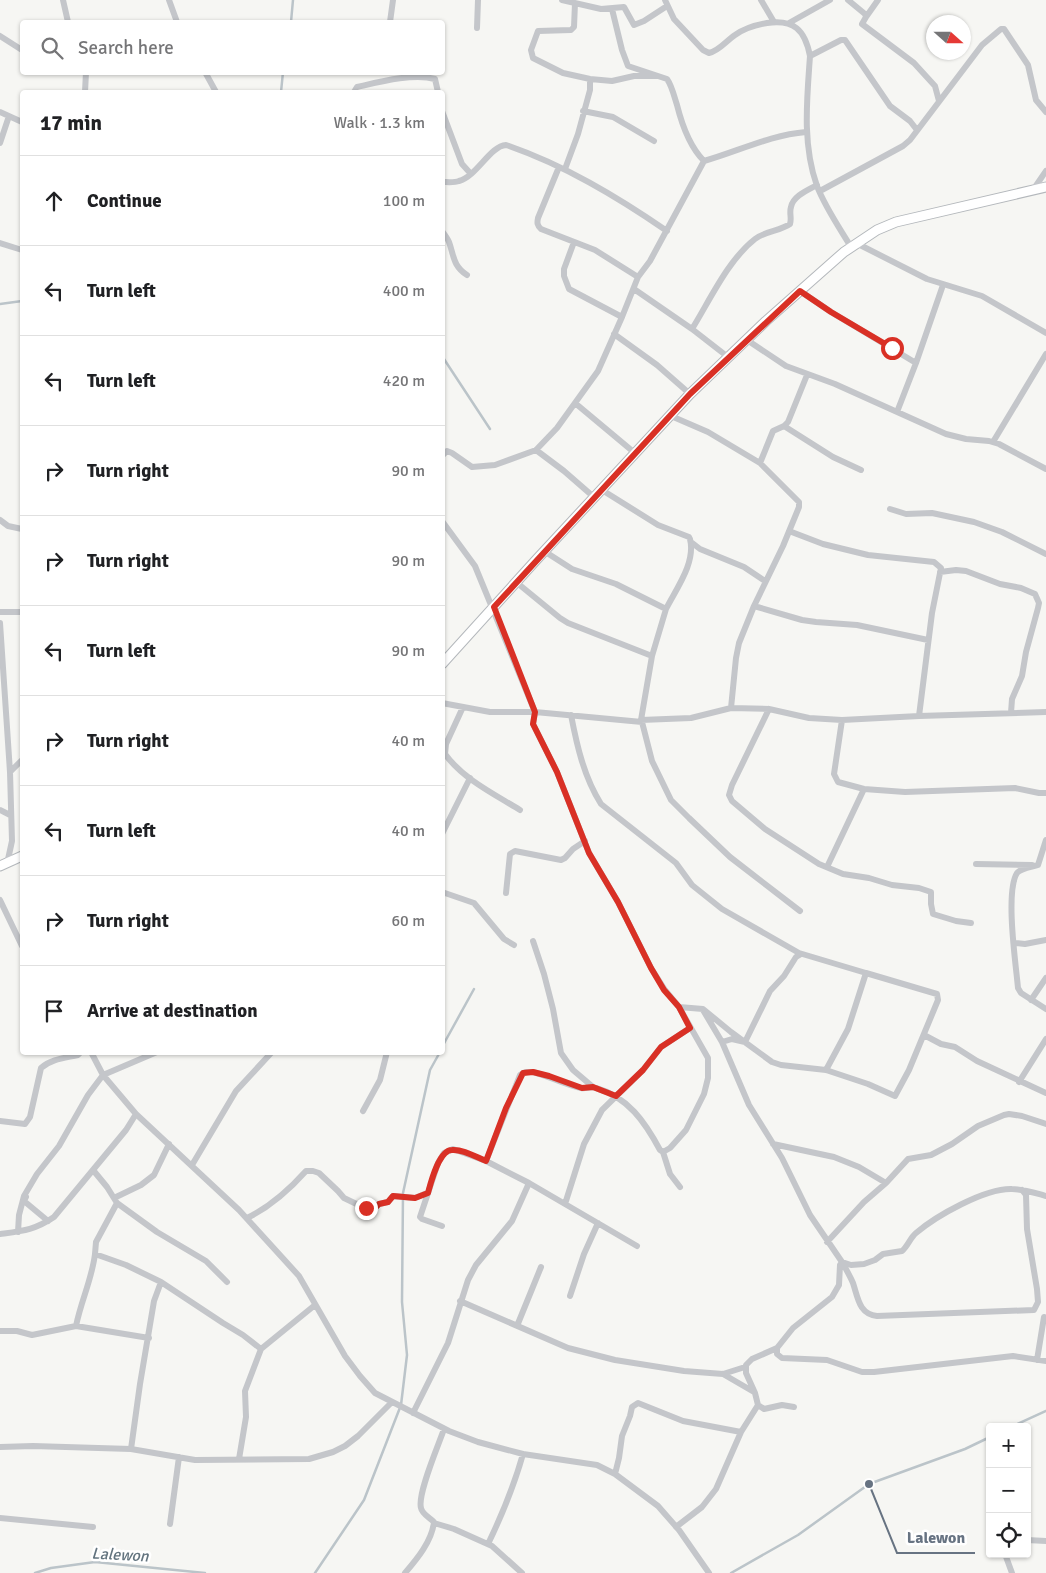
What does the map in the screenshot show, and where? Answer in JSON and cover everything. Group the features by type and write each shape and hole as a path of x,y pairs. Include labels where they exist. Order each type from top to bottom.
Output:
{"street":[{"path":"63,0 68,20"},
{"path":"169,0 176,20"},
{"path":"390,20 393,0"},
{"path":"477,28 478,0"},
{"path":"562,0 595,8 624,8 634,25 644,21 666,3 674,19 686,33 703,50 709,53 716,51 748,27 774,22 789,23 797,27 808,44 810,56 806,132 808,155 818,188 853,245 943,285 982,296 1046,333"},
{"path":"760,0 774,22"},
{"path":"789,23 830,0"},
{"path":"848,0 866,16"},
{"path":"878,0 862,24 914,64 935,86 939,101"},
{"path":"575,3 574,27 571,30 538,31 533,44 531,55 533,58 563,73 590,79 612,81 634,76 663,76"},
{"path":"612,9 622,50 634,76"},
{"path":"692,329 732,262 755,239 790,224 792,219 790,210 792,202 799,195 818,188 902,146 917,130 982,45 1001,29 1004,29 1028,65 1036,100 1046,112"},
{"path":"0,36 20,49"},
{"path":"810,56 841,40 845,40 890,106 910,121 917,130"},
{"path":"628,66 663,76 669,81 682,123 695,152 704,161"},
{"path":"85,90 86,75"},
{"path":"207,75 215,90"},
{"path":"355,90 357,87 404,76 435,79 438,90"},
{"path":"590,79 590,90 578,134 562,168 549,188 537,223 541,229 608,257 638,277"},
{"path":"583,111 613,117 654,141"},
{"path":"0,112 20,121"},
{"path":"0,143 9,116"},
{"path":"445,119 462,164 471,174"},
{"path":"445,453 447,451 452,453 472,467 495,465 536,450 557,428 598,371 638,277 650,261 704,161 729,154 763,140 786,134 806,132"},
{"path":"445,182 458,182 471,174 502,145 512,147 562,168 625,202 667,231"},
{"path":"1033,190 1046,170"},
{"path":"445,661 690,394 800,291 853,245 877,230 896,222 1046,187"},
{"path":"445,236 449,242 456,264 466,275"},
{"path":"574,242 564,269 564,276 569,289 622,318"},
{"path":"0,243 20,249"},
{"path":"897,412 943,285"},
{"path":"634,289 692,329 728,357"},
{"path":"800,291 916,363"},
{"path":"614,334 658,366 690,394"},
{"path":"747,340 786,366 806,375 835,384 946,434 993,442 1046,470"},
{"path":"993,442 1046,354"},
{"path":"760,462 773,431 784,426 792,415 806,375"},
{"path":"575,403 636,454"},
{"path":"671,416 708,432 760,462 799,502 799,507 789,531 765,581 739,643 731,708"},
{"path":"784,426 833,456 861,470"},
{"path":"536,450 564,471 594,498"},
{"path":"602,490 658,525 689,537 691,542 700,549 744,567 765,581"},
{"path":"890,509 906,514 932,513 974,522 1002,532 1046,554"},
{"path":"0,520 8,526 20,529"},
{"path":"445,525 475,566 494,607 535,712 533,724 557,772 589,853 618,902 651,968 664,990 679,1007 708,1058 708,1078 704,1094 686,1130 670,1148 663,1152"},
{"path":"789,531 823,544 868,555 934,562 941,568 928,640 920,716"},
{"path":"691,542 685,573 666,608 652,656 642,721 652,760 671,800 730,857 800,911"},
{"path":"544,551 572,569 616,584 666,608"},
{"path":"940,572 966,571 1000,584 1021,588 1035,594 1039,603 1038,608 1026,652 1022,676 1012,699 1011,713"},
{"path":"516,582 568,623 652,656"},
{"path":"754,606 802,620 857,625 928,640"},
{"path":"0,612 20,612"},
{"path":"0,623 1,666 10,772 12,841 4,865"},
{"path":"445,704 490,712 535,712 642,721 691,718 731,708 769,709 809,718 842,720 1046,712"},
{"path":"463,707 446,744 445,754 452,764 470,778 520,810"},
{"path":"769,709 732,784 729,796 732,801 765,829 819,864 844,874 932,892 931,904 933,914 956,922 971,923"},
{"path":"571,715 579,755 594,793 601,804 676,864 692,885 712,902 801,954 937,994 938,1000 909,1070 895,1096 868,1084 826,1070 781,1065 760,1054 703,1009 679,1007"},
{"path":"842,720 834,774 835,780 838,782 864,789 905,792 1015,788 1046,793"},
{"path":"10,772 20,762"},
{"path":"445,828 470,778"},
{"path":"826,867 864,789"},
{"path":"0,810 10,815"},
{"path":"1038,865 1046,840"},
{"path":"506,893 510,854 515,851 561,860 585,841"},
{"path":"4,865 20,857"},
{"path":"976,864 1038,865"},
{"path":"1038,865 1020,870 1016,874 1013,884 1012,914 1018,988 1020,993 1046,1009"},
{"path":"445,893 474,902 504,939 514,945"},
{"path":"0,900 20,942"},
{"path":"1015,943 1025,944 1046,940"},
{"path":"533,942 553,1009 561,1054 573,1070 593,1087 616,1096 638,1114 663,1152 670,1174 680,1187"},
{"path":"745,1042 770,991 784,976 796,957 801,954"},
{"path":"826,1070 848,1029 866,973"},
{"path":"1030,1000 1046,978"},
{"path":"703,1009 722,1042 749,1105 782,1158 810,1215 842,1262 862,1308 870,1315 1034,1310 1045,1318 1037,1360"},
{"path":"566,1204 584,1144 602,1110 643,1070 661,1047 690,1028"},
{"path":"924,1035 941,1044 955,1047 976,1061 1046,1093"},
{"path":"722,1042 732,1039 745,1042"},
{"path":"1019,1082 1046,1039"},
{"path":"0,1121 26,1124 30,1117 41,1068 52,1061 78,1055"},
{"path":"93,1055 103,1075 136,1114 247,1218 299,1276 345,1356 360,1376 376,1392 444,1429 478,1442 523,1454 598,1465 615,1474 658,1506 676,1527 709,1573"},
{"path":"18,1232 19,1214 24,1196 37,1174 59,1146 88,1095 103,1075 150,1055"},
{"path":"192,1165 236,1091 269,1055"},
{"path":"362,1111 380,1080 386,1055"},
{"path":"486,1161 506,1108 523,1073 533,1072 549,1076 582,1088 593,1087"},
{"path":"0,1234 31,1230 54,1217 126,1130 136,1114"},
{"path":"827,1242 908,1159 931,1154 952,1144 978,1126 1004,1115 1022,1116 1046,1124"},
{"path":"76,1326 85,1293 93,1273 96,1242 116,1201 154,1175 169,1144"},
{"path":"773,1144 834,1157 860,1167 886,1183"},
{"path":"442,1226 420,1217 438,1162 448,1150 460,1151 486,1161 529,1183 637,1246"},
{"path":"93,1170 116,1201 157,1232 206,1262 227,1282"},
{"path":"247,1218 259,1212 283,1194 306,1171 315,1171 344,1198 369,1210 379,1204 388,1202 393,1196 415,1198 428,1193"},
{"path":"37,1174 24,1201 48,1221"},
{"path":"414,1413 448,1343 468,1280 476,1265 512,1222 529,1183"},
{"path":"842,1262 864,1264 875,1260 882,1254 902,1251 914,1235 931,1222 966,1202 997,1190 1022,1190 1046,1196"},
{"path":"1022,1190 1026,1195 1027,1229 1037,1289 1038,1302 1034,1310"},
{"path":"415,1198 422,1209"},
{"path":"570,1296 584,1254 598,1223"},
{"path":"96,1254 126,1265 161,1282 223,1324 243,1334 261,1349"},
{"path":"460,1301 568,1348 615,1360 684,1371 723,1374 745,1367 752,1359 777,1348 793,1328 832,1297 839,1286 840,1265 842,1262"},
{"path":"517,1326 541,1267"},
{"path":"131,1449 154,1301 161,1282"},
{"path":"239,1459 246,1416 245,1390 261,1349 314,1305"},
{"path":"0,1331 17,1331 32,1335 76,1326 148,1338"},
{"path":"777,1348 777,1354 782,1358 827,1360 862,1372 1013,1356 1046,1360"},
{"path":"745,1367 758,1405 764,1409 782,1405 794,1407"},
{"path":"723,1374 755,1393"},
{"path":"0,1447 33,1446 131,1449 195,1460 309,1459 333,1452 358,1436 392,1402"},
{"path":"615,1474 622,1436 632,1407 638,1403 683,1421 741,1432"},
{"path":"676,1527 702,1507 716,1489 741,1432 758,1405"},
{"path":"444,1429 420,1502 422,1512 434,1523 454,1529 488,1544 522,1573"},
{"path":"488,1544 503,1514 523,1454"},
{"path":"170,1524 179,1457"},
{"path":"0,1518 93,1527"},
{"path":"405,1573 417,1559 434,1523"},
{"path":"1031,1540 1046,1541"},
{"path":"1006,1558 1012,1573"}],"waterway":[{"path":"291,20 293,0"},
{"path":"281,90 283,75"},
{"path":"0,304 20,301"},
{"path":"445,361 490,429"},
{"path":"445,1042 474,989"},
{"path":"315,1573 364,1500 401,1405 407,1355 402,1302 403,1193 430,1070 438,1055"},
{"name":"Lalewon","path":"1020,1423 1046,1411"},
{"name":"Lalewon","path":"731,1573 798,1535 869,1484 965,1449 986,1439"},
{"name":"Lalewon","path":"35,1573 51,1568 95,1562 205,1573"}],"place":[{"name":"Lalewon","path":"869,1484"}],"route":[{"path":"366,1208 372,1210 379,1204 388,1202 393,1196 415,1198 428,1193 438,1162 448,1150 460,1151 486,1161 506,1108 520,1075 523,1073 533,1072 582,1088 593,1087 616,1096 643,1070 661,1047 690,1028 679,1007 664,990 651,968 618,902 589,853 557,772 533,724 535,712 494,607 537,558 571,524 690,394 800,291 831,312 892,348"}]}
